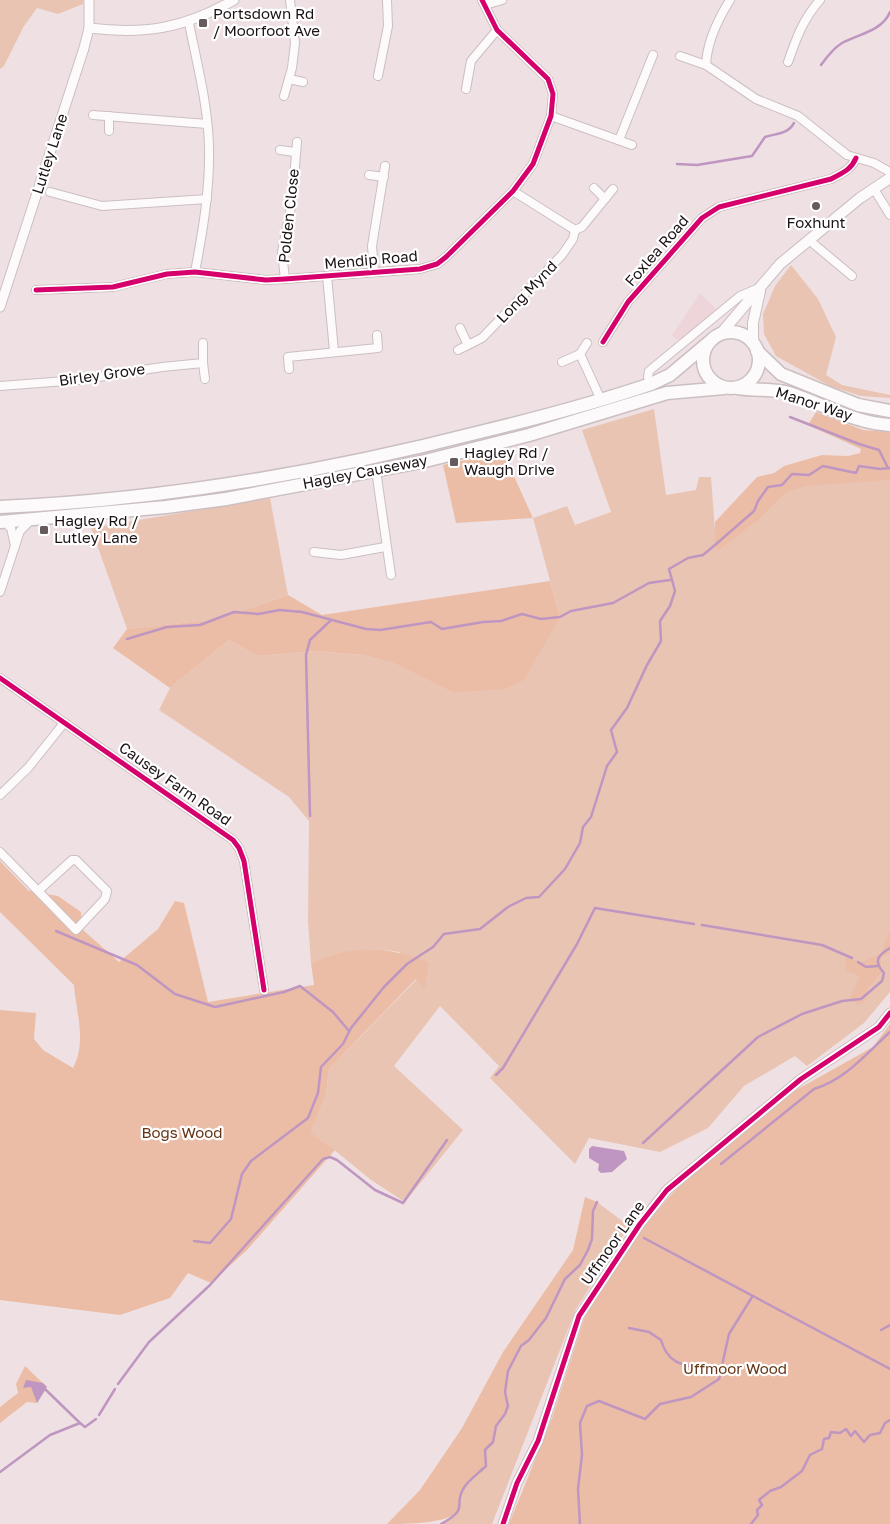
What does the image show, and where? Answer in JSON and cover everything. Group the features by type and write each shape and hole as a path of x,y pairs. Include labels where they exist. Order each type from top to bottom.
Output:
{"highway":[{"path":"736,330 755,347 759,365 755,376 738,388 724,388 714,381 705,371 703,363 704,352 708,343 723,331 736,330"},
{"name":"Hagley Causeway","path":"0,507 161,494 314,469 417,448 601,400 651,384 670,375 708,343"},
{"name":"Manor Way","path":"755,347 781,374 858,405 890,411"},
{"name":"Hagley Causeway","path":"2,522 226,499 376,470 529,435 667,393 724,388"},
{"name":"Manor Way","path":"738,388 788,392 834,412 865,421 890,425"}],"main road":[{"path":"723,331 762,288 780,264 890,178"},
{"path":"755,347 753,323 762,288"}],"street":[{"name":"Lutley Lane","path":"0,307 2,295 69,98 89,28 89,0"},
{"path":"89,28 128,31 150,30 189,22 233,0"},
{"path":"284,96 290,79 295,43 290,0"},
{"path":"378,76 388,26 387,0"},
{"path":"484,3 502,0"},
{"path":"706,65 706,56 715,27 730,0"},
{"path":"788,62 808,13 820,0"},
{"name":"Mendip Road","path":"36,290 114,287 167,274 195,272 238,277 284,279 420,269 437,264 513,191 533,164 551,116 553,94 548,79 537,66 497,30 484,3"},
{"path":"189,22 207,124 207,199 195,272"},
{"path":"466,89 471,61 497,30"},
{"path":"619,140 653,55"},
{"path":"680,56 706,65 756,99 798,116 847,155 874,163 890,172"},
{"path":"290,79 303,82"},
{"path":"93,115 162,122 207,124"},
{"path":"109,131 110,116"},
{"path":"551,116 632,145"},
{"name":"Polden Close","path":"284,279 282,252 292,202 297,142"},
{"name":"Polden Close","path":"280,150 295,152"},
{"name":"Foxlea Road","path":"603,342 628,302 702,218 719,207 831,179 847,171 853,165 856,158"},
{"path":"374,271 372,246 385,166"},
{"path":"369,175 384,177"},
{"path":"594,188 605,199"},
{"name":"Long Mynd","path":"458,350 482,338 556,262 572,239 575,230 582,227 613,189"},
{"path":"874,189 890,215"},
{"path":"513,191 575,230"},
{"path":"50,192 102,206 207,199"},
{"path":"809,240 852,276"},
{"path":"326,276 334,352"},
{"path":"651,384 648,376 649,371 740,296 762,288"},
{"path":"460,328 468,345"},
{"path":"289,369 288,357 378,348 377,335"},
{"path":"203,343 206,379"},
{"path":"562,362 580,354 587,343"},
{"path":"580,354 601,400"},
{"name":"Birley Grove","path":"0,386 79,380 162,366 204,363"},
{"path":"376,470 385,547 391,575"},
{"path":"0,592 20,531 32,520"},
{"path":"2,522 10,528 16,546"},
{"path":"314,552 341,556 385,547"},
{"name":"Causey Farm Road","path":"0,678 225,833 239,848 244,861 264,990"},
{"path":"0,795 28,768 64,723"},
{"path":"0,852 38,891 76,930 106,900 107,896 103,885 76,860 72,860 38,891"},
{"name":"Uffmoor Lane","path":"503,1524 517,1483 538,1440 579,1316 651,1209 667,1190 801,1079 879,1027 890,1013"}],"shaded area":[{"path":"0,0 83,0 83,4 58,14 37,8 24,26 4,66 0,69"},
{"path":"791,265 818,299 836,337 826,375 842,385 890,395 890,398 861,396 830,386 776,356 764,334 763,314 775,286"},
{"path":"700,293 716,309 688,334 677,340 672,335"},
{"path":"654,409 666,495 696,490 699,477 711,477 716,544 736,526 768,487 890,468 890,944 881,953 846,971 860,975 865,1000 868,989 882,973 881,957 890,954 890,992 864,1023 807,1066 795,1056 744,1086 708,1128 660,1152 589,1138 575,1164 490,1078 499,1066 440,1006 394,1066 463,1130 405,1202 371,1180 327,1144 309,1132 326,1095 329,1069 417,979 425,988 399,952 387,950 355,951 333,955 311,963 308,922 309,821 289,797 159,710 170,688 229,640 257,656 316,651 363,655 393,663 451,692 560,617 533,518 567,506 575,525 611,512 582,430"},
{"path":"270,498 288,595 218,619 127,629 91,528"},
{"path":"592,1146 624,1151 627,1159 612,1172 601,1173 598,1170 599,1164 589,1158 589,1149"},
{"path":"597,1202 629,1226 576,1309 492,1524 441,1524 456,1513 459,1509 461,1493 465,1486 486,1466 485,1450 493,1442 496,1426 505,1414 508,1406 505,1392 508,1371 521,1346 529,1340 546,1318 565,1279 580,1265 588,1250 592,1239 593,1211"},
{"path":"26,1380 43,1383 47,1387 37,1403 31,1387 23,1388"}],"green space":[{"path":"816,412 863,430 890,432 890,480 807,486 786,492 758,520 718,551 715,542 715,522 757,477 774,473 784,466 822,455 848,456 860,453 861,449 808,425"},
{"path":"503,452 533,518 456,523 443,465"},
{"path":"550,581 560,617 524,680 505,689 451,692 393,663 363,655 316,651 257,656 229,640 170,688 113,648 127,629 218,619 288,595 322,615"},
{"name":"Bogs Wood","path":"0,861 29,891 58,896 81,912 82,929 119,962 158,929 175,901 184,903 208,1002 314,985 311,963 357,950 383,950 429,962 425,989 416,979 329,1069 326,1095 310,1132 335,1150 247,1250 211,1283 188,1273 170,1298 120,1315 0,1300 0,1010 36,1013 34,1039 43,1050 73,1068 79,1047 80,1026 74,985 0,912"},
{"path":"890,930 890,954 881,957 882,973 868,989 866,1000 858,1005 850,998 860,976 845,971 846,958 862,962 881,953"},
{"name":"Uffmoor Wood","path":"890,1024 890,1524 509,1524 552,1418 585,1316 640,1230 688,1176 789,1094 873,1047"},
{"path":"585,1197 597,1202 593,1211 592,1239 588,1250 580,1265 565,1279 546,1318 529,1340 521,1346 508,1371 505,1392 508,1406 505,1414 496,1426 493,1442 485,1450 486,1466 466,1487 461,1497 459,1510 454,1515 437,1521 387,1524 420,1490 462,1428 503,1352 573,1250"},
{"path":"25,1366 47,1387 37,1403 27,1402 0,1423 0,1407 18,1393 16,1384"}],"waterway":[{"path":"821,65 839,45 876,28 882,24 890,12"},
{"path":"677,164 697,165 752,156 765,137 785,132 794,123"},
{"path":"790,417 879,450 888,468"},
{"path":"194,1241 210,1243 231,1219 242,1174 251,1161 308,1118 318,1093 321,1067 343,1044 351,1028 384,987 407,964 433,947 444,934 480,929 508,907 526,898 539,897 565,869 580,843 583,827 591,817 607,766 617,752 611,730 627,708 647,665 661,641 660,621 670,606 675,591 669,569 688,558 703,555 754,511 758,501 768,487 782,485 792,474 809,475 823,466 856,473 859,466 880,469 890,468"},
{"path":"127,639 167,627 200,625 234,612 258,614 280,610 302,612 366,629 380,630 431,622 442,629 501,621 522,614 541,619 560,617 571,611 613,603 649,583 670,580"},
{"path":"310,816 306,655 310,640 330,621"},
{"path":"496,1075 503,1068 577,944 595,908 694,924"},
{"path":"702,925 822,945 852,958"},
{"path":"56,931 137,965 175,994 215,1007 284,992 300,986 333,1012 349,1031"},
{"path":"643,1143 758,1037 802,1014 842,1001 861,999 882,981 884,973 878,959 882,953 890,948"},
{"path":"858,962 866,967 877,966"},
{"path":"721,1164 814,1089 845,1073 890,1032"},
{"path":"118,1384 149,1342 210,1285 323,1159 330,1157 337,1160 375,1190 403,1203 447,1140"},
{"path":"441,1524 456,1514 459,1510 461,1493 465,1486 486,1466 485,1450 493,1442 496,1426 505,1414 508,1406 505,1392 508,1371 521,1346 529,1340 546,1318 565,1279 580,1265 588,1250 592,1239 593,1211 597,1202"},
{"path":"644,1238 890,1369"},
{"path":"580,1524 578,1489 582,1455 580,1423 587,1406 599,1401 645,1419 660,1404 691,1397 719,1379 729,1334 752,1297"},
{"path":"881,1330 890,1325"},
{"path":"629,1328 649,1332 661,1340 670,1357 677,1362 720,1373"},
{"path":"99,1415 115,1389"},
{"path":"46,1390 80,1423"},
{"path":"0,1472 50,1435 80,1423 85,1427 96,1419"},
{"path":"751,1524 758,1515 757,1510 762,1505 759,1500 770,1491 781,1487 802,1471 810,1455 822,1449 824,1439 829,1438 831,1432 840,1433 846,1429 851,1436 855,1431 864,1442 870,1435 880,1433 885,1423 890,1420"}],"cycle path":[{"path":"36,290 113,287 167,274 195,272 266,280 420,269 437,264 513,191 533,164 551,116 553,94 548,79 497,30 482,0"},
{"path":"603,342 628,302 702,218 719,207 831,179 849,168 856,158"},
{"path":"0,678 233,840 239,848 244,861 264,990"},
{"path":"503,1524 517,1483 538,1441 579,1316 640,1224 667,1190 801,1079 879,1027 890,1013"}],"place":[{"name":"Portsdown Rd / Moorfoot Ave","path":"203,23"},
{"name":"Foxhunt","path":"816,206"},
{"name":"Hagley Rd / Waugh Drive","path":"454,462"},
{"name":"Hagley Rd / Lutley Lane","path":"44,530"}]}
